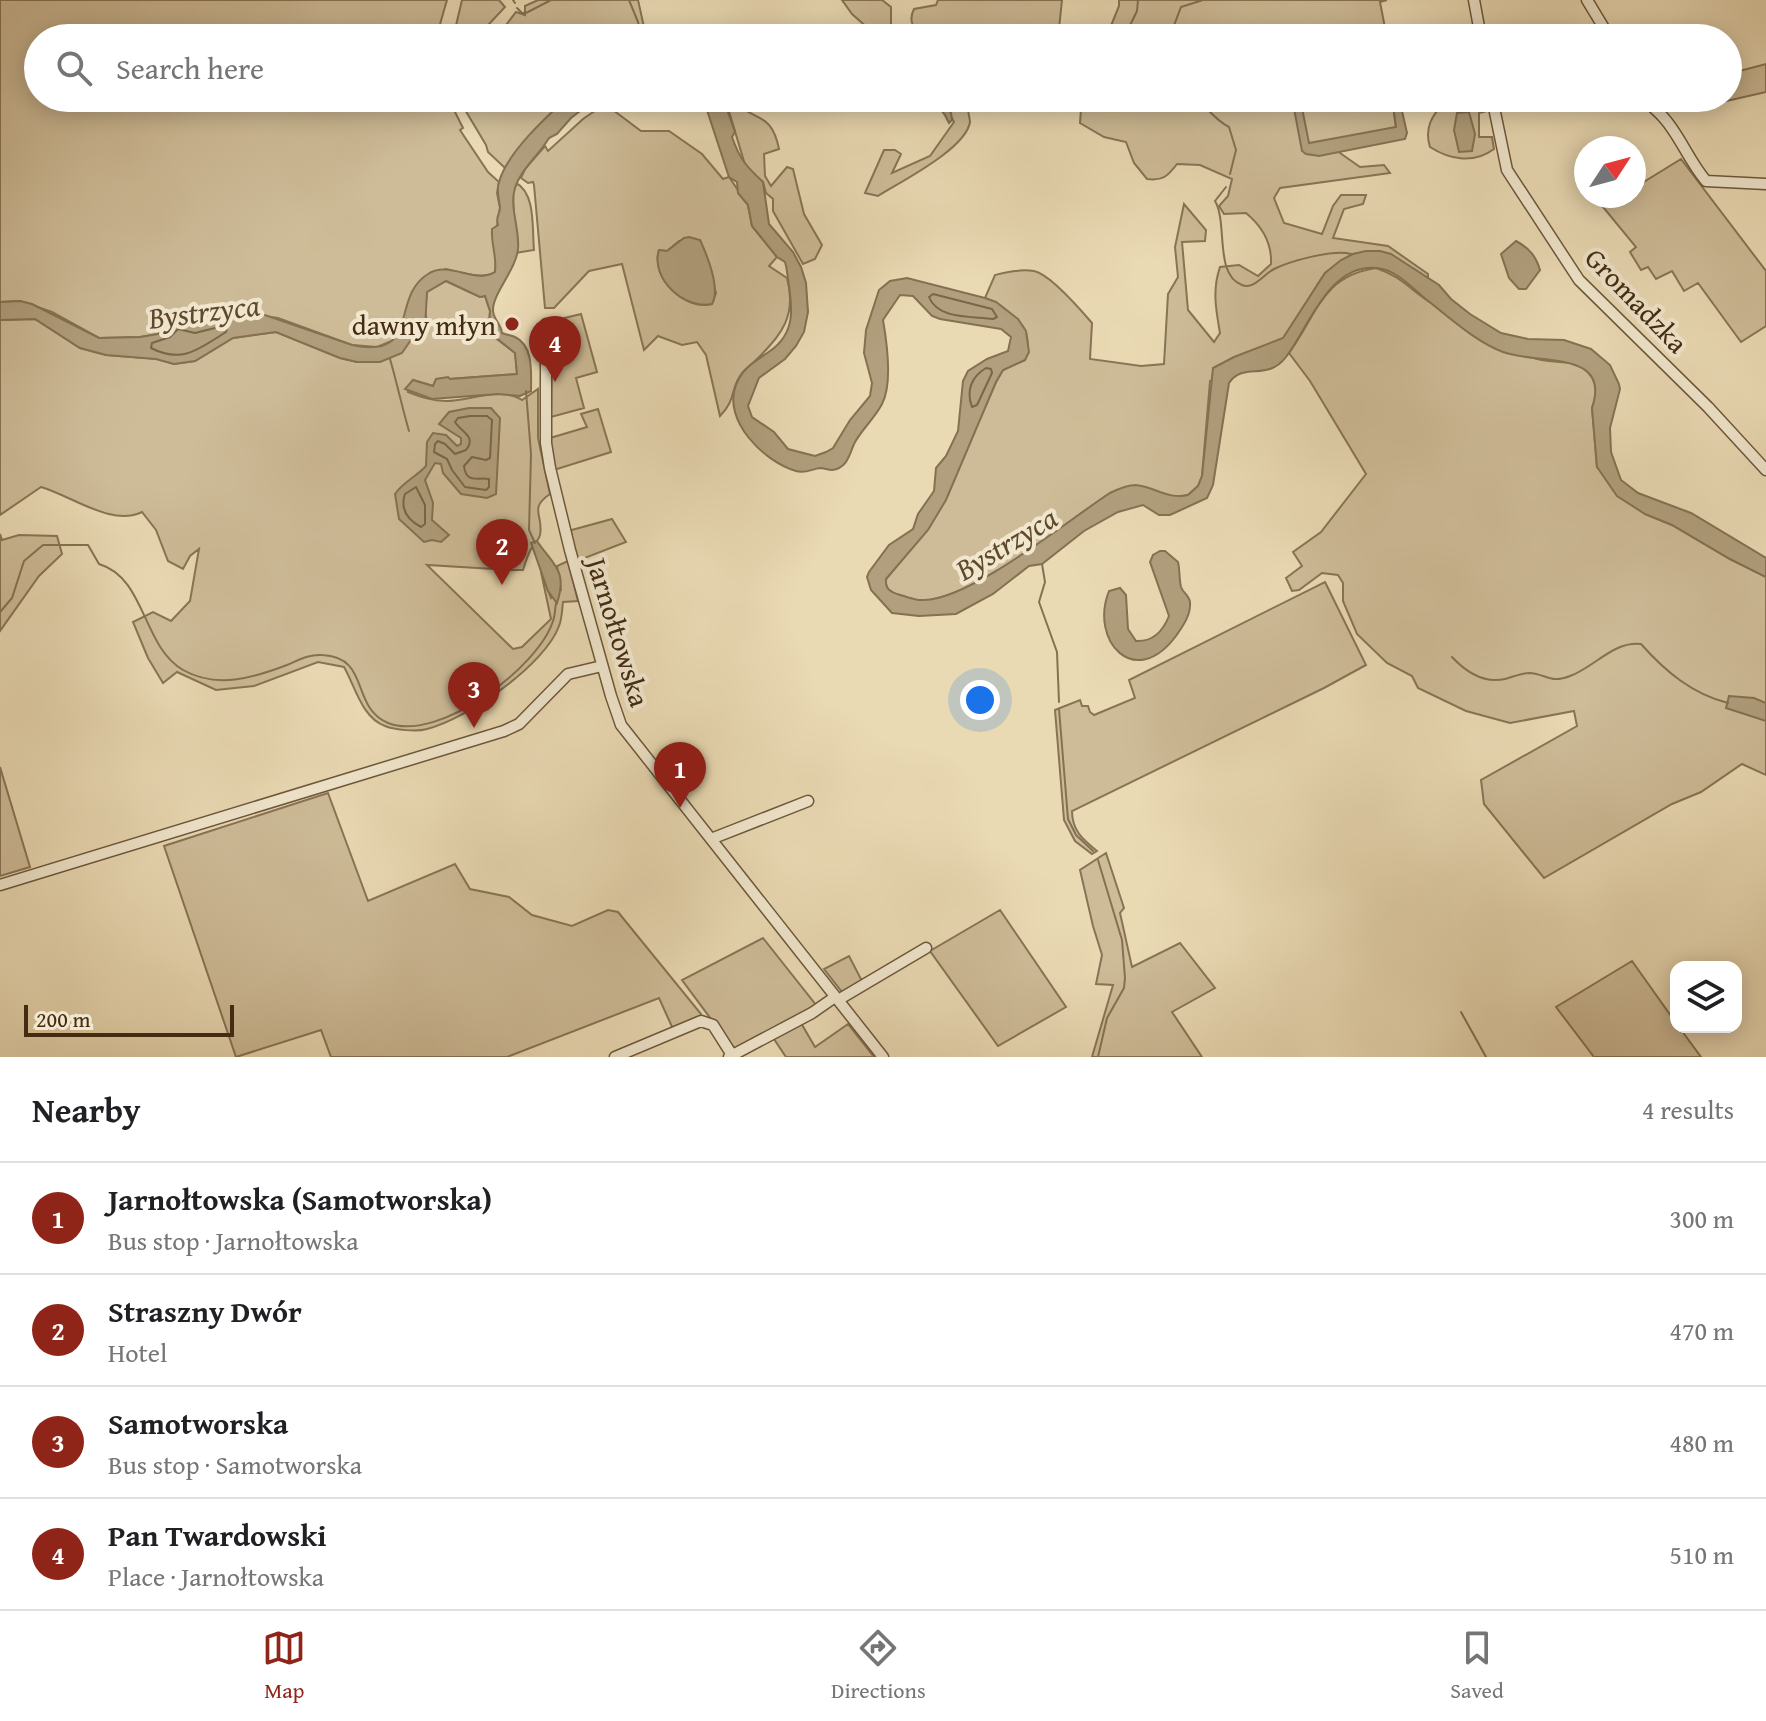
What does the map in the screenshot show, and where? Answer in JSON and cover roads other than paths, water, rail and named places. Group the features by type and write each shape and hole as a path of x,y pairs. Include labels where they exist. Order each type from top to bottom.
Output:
{"street":[{"path":"1474,0 1478,24"},
{"path":"1587,0 1602,24"},
{"name":"Gromadzka","path":"1495,112 1507,170 1579,280 1708,407 1766,470"},
{"path":"1657,112 1706,181 1766,184"},
{"name":"Jarnołtowska","path":"546,324 546,443 550,468 617,714 627,735 883,1057"},
{"path":"0,885 504,731 519,724 568,674 602,666"},
{"path":"711,839 808,801"},
{"path":"615,1057 701,1021 713,1025 730,1056 926,948"}],"water":[{"path":"551,112 579,112 549,138 518,181 513,203 518,249 493,311 502,333 521,341 528,353 531,391 520,396 498,394 432,399 405,389 413,380 433,386 436,379 448,377 517,374 515,353 489,332 490,311 485,296 480,297 446,281 427,292 425,328 417,331 402,353 380,362 340,358 276,332 233,338 195,361 174,364 156,359 106,355 80,348 35,319 0,320 0,302 20,301 99,338 158,334 177,320 194,325 221,318 262,314 352,345 374,347 388,344 397,335 416,285 428,274 436,270 479,276 495,272 492,229 498,225 499,182 510,159"},
{"path":"708,112 728,112 738,152 763,182 769,224 793,252 806,283 808,312 804,332 785,359 759,378 748,406 752,417 774,432 788,449 815,456 833,448 870,396 872,383 864,353 866,330 879,290 890,281 907,278 996,302 1018,319 1026,331 1029,352 1025,360 1003,370 996,382 946,500 928,530 886,579 887,588 893,593 924,600 967,587 1019,557 1110,493 1123,488 1136,485 1168,495 1188,495 1198,486 1202,476 1213,368 1283,338 1325,273 1341,260 1366,251 1391,254 1439,285 1470,314 1501,333 1528,339 1564,340 1591,349 1610,365 1619,384 1610,428 1611,452 1621,480 1638,493 1691,513 1766,558 1766,577 1672,525 1645,514 1617,496 1597,467 1592,408 1595,389 1591,376 1582,368 1517,356 1493,348 1398,276 1377,268 1360,269 1333,286 1279,364 1271,369 1242,373 1229,383 1213,485 1207,498 1170,515 1159,515 1143,505 1118,512 1084,531 1042,564 1029,566 993,594 956,614 919,616 892,613 871,590 867,577 869,572 889,545 913,529 918,514 934,491 936,468 946,456 958,431 963,381 968,371 1008,351 1011,337 1001,329 932,316 913,296 900,295 883,320 888,363 885,395 844,464 832,470 820,468 799,472 771,459 740,425 733,398 742,374 785,336 791,318 791,299 785,262 777,257 752,226 748,205 738,193 737,182 729,177"},
{"path":"942,112 951,113 949,123"},
{"path":"1295,112 1303,112 1309,143 1396,127 1394,112 1402,112 1407,133 1405,139 1319,156 1302,151"},
{"path":"1469,112 1475,134 1472,151 1459,152 1454,130 1457,113"},
{"path":"689,237 700,240 709,263 715,290 712,304 702,305 681,297 660,272 659,250 667,251"},
{"path":"1516,241 1531,253 1540,270 1526,289 1519,289 1509,278 1501,254"},
{"path":"491,408 500,418 496,494 487,498 461,494 443,473 441,464 435,463 425,480 433,503 432,520 449,535 441,542 424,542 399,519 395,494 426,466 427,442 433,433 446,435 457,446 461,444 461,438 439,424 449,412"},
{"path":"537,541 560,575 557,603 548,591 531,543"},
{"path":"1165,551 1178,562 1181,587 1190,602 1189,611 1176,636 1161,652 1145,659 1132,659 1120,653 1111,642 1105,627 1104,610 1109,591 1120,588 1126,595 1128,629 1136,641 1147,640 1157,634 1169,616 1150,562 1153,555"},
{"path":"1729,696 1754,698 1766,703 1766,721 1726,708"}],"waterway":[{"path":"517,8 526,13 551,0"},
{"path":"629,0 638,24"},
{"path":"1131,24 1138,0"},
{"path":"1175,24 1181,7 1203,0"},
{"path":"1210,112 1229,127 1236,150 1230,174"},
{"path":"1226,187 1215,201 1228,271 1242,285 1251,285 1274,269 1301,259 1323,254 1351,254"},
{"path":"390,359 409,431"},
{"path":"526,391 531,454 529,530 535,543"},
{"path":"0,612 12,598 24,561 43,545 88,545 99,564 126,583 159,645 183,670 209,679 235,680 313,655 337,658 348,664 376,716 388,723 409,726 433,722 458,712 507,679 544,640 554,619 556,603"},
{"path":"1042,564 1045,582 1039,602 1057,652 1059,702"},
{"path":"1452,657 1469,672 1489,680 1529,673 1558,679 1579,672 1622,646 1641,644 1680,680 1703,694 1728,703"},
{"path":"1059,709 1068,819 1076,835 1093,851"},
{"path":"1098,860 1122,940 1125,978 1124,988 1107,1018 1098,1057"},
{"path":"1461,1012 1486,1057"}],"place":[{"name":"dawny młyn","path":"512,324"},
{"name":"Pan Twardowski","path":"555,382"},
{"name":"Straszny Dwór","path":"502,585"},
{"name":"Samotworska","path":"474,728"},
{"name":"Jarnołtowska (Samotworska)","path":"680,808"}],"water label":[{"name":"Bystrzyca","path":"204,311"},
{"name":"Bystrzyca","path":"1006,543"}]}
